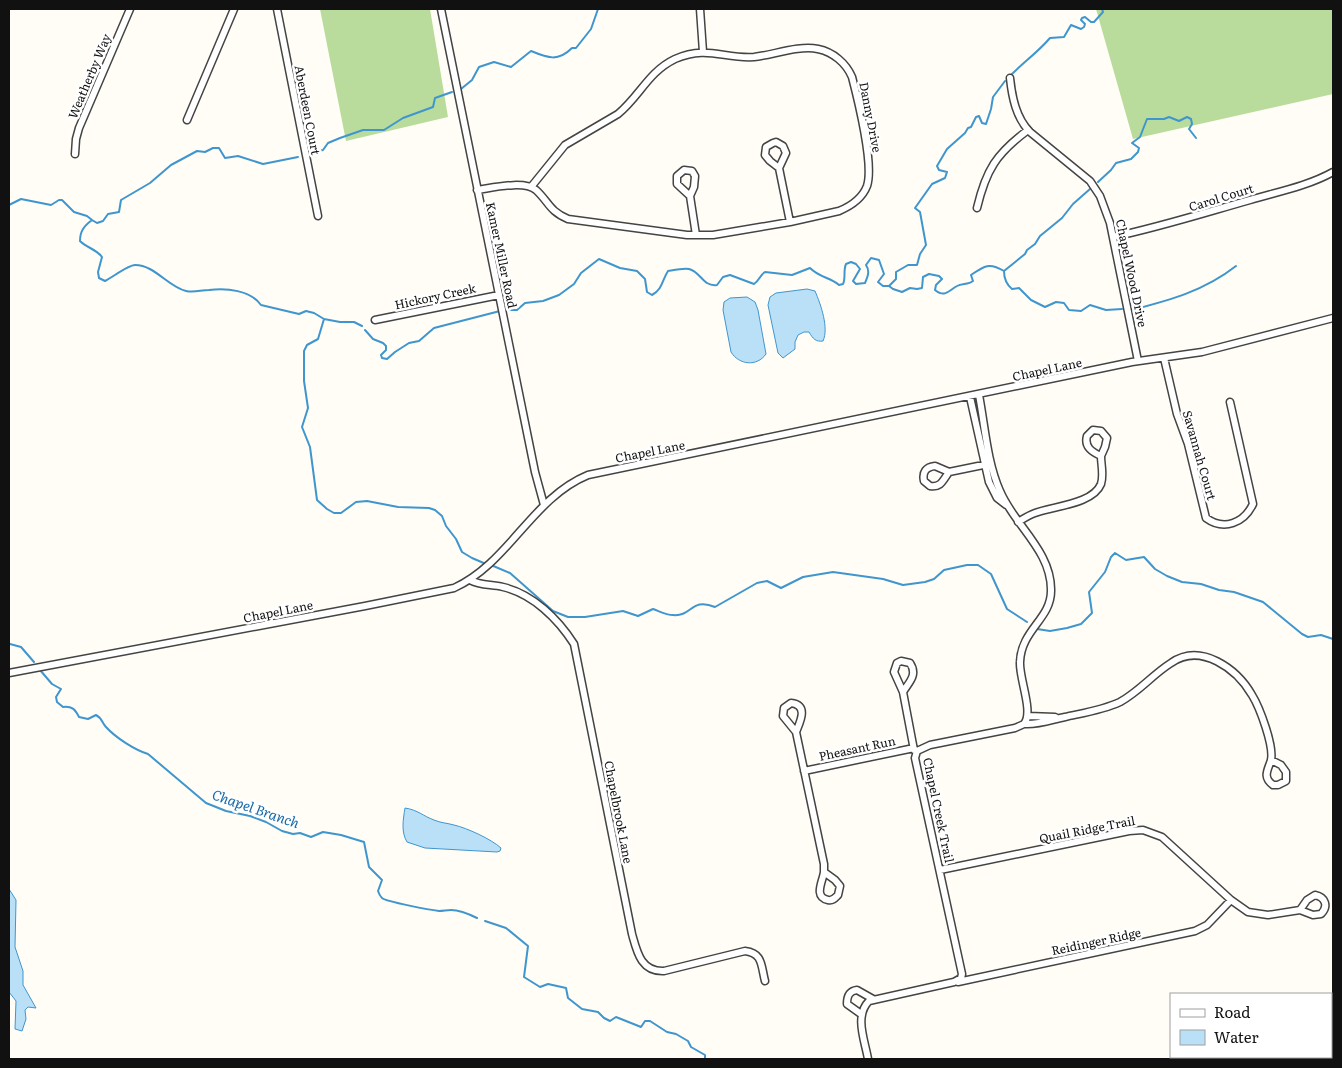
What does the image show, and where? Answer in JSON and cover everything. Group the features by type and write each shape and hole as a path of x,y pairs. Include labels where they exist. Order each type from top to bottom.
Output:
{"street":[{"name":"Weatherby Way","path":"76,154 76,139 79,128 130,9"},
{"path":"187,120 234,9"},
{"name":"Aberdeen Court","path":"277,9 318,216"},
{"name":"Kamer Miller Road","path":"441,9 535,472 544,505"},
{"path":"700,9 703,52"},
{"name":"Danny Drive","path":"813,48 820,49 834,56 849,70 856,93 868,161 867,185 859,198 846,208 830,214 729,234 696,235 568,219 552,210 536,190 531,187 565,144 611,118 624,108 655,72 676,59 703,52 754,57 813,48"},
{"name":"Chapel Wood Drive","path":"1010,78 1017,112 1028,130 1077,170 1096,189 1107,211 1138,361"},
{"path":"976,208 982,185 995,160 1028,130"},
{"path":"779,168 790,222"},
{"name":"Carol Court","path":"1113,237 1191,218 1302,184 1333,172"},
{"path":"477,190 512,185 531,187"},
{"path":"690,196 696,235"},
{"name":"Hickory Creek","path":"375,320 499,294"},
{"name":"Chapel Lane","path":"9,673 426,595 454,588 470,580 492,561 544,505 566,486 588,475 1138,361 1202,352 1333,318"},
{"name":"Savannah Court","path":"1164,358 1177,414 1188,444 1206,518 1214,524 1226,525 1242,518 1249,512 1253,504 1230,402"},
{"path":"980,395 988,464"},
{"path":"970,397 988,464 997,485 1006,505 1041,554 1051,583 1051,598 1046,611 1029,633 1020,654 1020,677 1028,716 1024,724"},
{"path":"1018,522 1033,513 1079,501 1094,494 1098,490 1102,479 1101,456"},
{"path":"949,472 988,464"},
{"name":"Chapelbrook Lane","path":"470,580 480,584 502,587 525,596 556,621 574,644 632,934 638,955 644,965 654,970 664,971 752,952 757,954 759,958 765,980"},
{"path":"1028,716 1037,718 1064,717 1097,710 1119,702 1140,689 1172,661 1187,656 1202,656 1223,665 1248,687 1265,724 1272,754 1271,760"},
{"path":"903,692 914,672 910,663 906,661 897,663 894,672 903,692 916,758"},
{"name":"Chapel Creek Trail","path":"954,982 961,978 961,970 916,758 917,751 924,747 1015,728 1024,724 1041,723 1064,717"},
{"path":"796,732 824,864 824,872"},
{"name":"Pheasant Run","path":"804,771 914,748"},
{"name":"Quail Ridge Trail","path":"940,870 1129,830 1143,830 1162,837 1231,900 1248,912 1261,915 1300,910"},
{"name":"Reidinger Ridge","path":"954,982 1195,931 1207,925 1231,900"},
{"path":"868,1059 861,1020 865,1004 873,999 954,982"},
{"path":"861,1014 847,1004 848,995 857,990 873,999"}],"green space":[{"path":"320,9 430,9 448,117 346,141"},
{"path":"1096,9 1333,9 1333,94 1133,139"}],"water":[{"path":"807,289 815,291 825,323 825,336 823,341 821,341 813,338 809,332 798,335 795,349 783,358 778,353 768,305 770,297 776,293"},
{"path":"747,297 755,302 758,310 766,354 753,363 739,360 731,352 723,310 724,302 730,298"},
{"path":"405,808 437,821 472,831 497,845 501,848 500,851 425,848 407,842 403,830"},
{"path":"9,889 16,900 15,947 23,971 23,985 36,1008 28,1007 25,1010 26,1019 22,1031 15,1029 16,1001 9,992"}],"waterway":[{"path":"461,89 472,80 479,67 494,62 511,67 531,51 557,57 572,48 576,48 591,29 598,9"},
{"path":"1012,74 1050,38 1064,37 1071,25 1081,29 1085,24 1081,20 1082,18 1085,17 1094,22 1103,12 1102,9"},
{"path":"506,310 517,310 525,303 543,301 559,295 574,284 581,273 599,259 620,268 637,271 645,279 647,292 652,295 656,293 668,271 684,269 693,271 708,284 717,285 723,277 730,275 754,284 765,272 792,275 810,268 817,274 839,285 844,282 846,264 851,262 860,269 853,281 856,284 865,283 868,274 866,265 871,258 879,260 884,274 878,282 883,286 889,286 896,279 896,272 908,265 917,265 920,254 926,245 920,212 915,208 932,184 945,178 947,172 939,170 937,166 947,149 971,127 976,117 979,116 982,123 986,124 993,97 1005,81"},
{"path":"312,153 323,150 328,143 363,130 384,130 403,118 433,107 435,98 452,92"},
{"path":"1098,182 1116,163 1131,159 1138,152 1139,148 1132,143 1140,137 1147,119 1164,119 1169,117 1179,121 1187,117 1191,119 1192,124 1189,129 1196,138"},
{"path":"92,220 97,223 103,221 108,214 119,212 121,200 150,183 171,165 197,151 205,152 213,148 219,148 225,158 238,156 263,164 298,157"},
{"path":"1004,271 1025,254 1040,236 1062,218 1073,204 1090,189"},
{"path":"9,205 21,199 51,205 62,200 74,212 87,216 92,220 83,229 80,241 102,257 98,272 99,278 105,281 128,267 142,266 149,268 179,289 186,291 223,289 238,291 251,296 261,305 299,314 306,311 324,319 354,322 362,326"},
{"path":"889,286 902,292 910,288 922,288 923,277 929,274 939,276 942,279 936,285 935,290 944,294 959,285 973,281 971,275 983,267 990,266 1004,271"},
{"path":"1132,310 1186,294 1212,282 1236,266"},
{"path":"1004,271 1006,281 1012,289 1019,288 1031,300 1045,307 1056,302 1064,303 1069,310 1081,311 1090,305 1106,310 1122,309"},
{"path":"365,330 373,339 386,346 386,350 381,355 382,358 387,359 409,343 419,341 434,328 500,311"},
{"path":"324,319 318,339 307,345 304,351 304,381 308,408 302,427 310,447 317,500 334,513 341,513 356,502 367,501 398,507 429,508 435,510 442,516 462,552 486,564"},
{"path":"1037,629 1050,631 1081,624 1092,613 1089,592 1105,572 1111,557 1115,553 1126,560 1144,557 1155,569 1182,582 1201,584 1219,590 1234,592 1263,602 1302,634 1308,637 1321,635 1333,639"},
{"path":"491,565 510,573 553,611 568,617 585,617 623,611 638,616 653,609 679,615 701,604 715,607 757,583 767,581 781,588 803,577 833,572 883,579 903,585 934,579 944,570 967,565 978,565 991,574 1007,609 1027,622"},
{"name":"Chapel Branch","path":"10,644 21,647 34,662"},
{"name":"Chapel Branch","path":"40,670 52,684 61,689 56,697 57,702 63,707 73,709 79,717 88,719 96,715 98,716 115,735 132,747 148,754 206,803 226,811 250,816 293,834 300,833 311,837 323,832 364,842 369,867 382,880 378,891 382,898 400,904 439,911 458,911 477,918"},
{"name":"Chapel Branch","path":"485,921 506,928 528,946 524,977 540,987 548,984 566,988 568,998 582,1009 598,1012 610,1021 616,1017 641,1027 645,1021 650,1021 667,1032 676,1034 688,1041 691,1047 705,1055 705,1059"}]}
